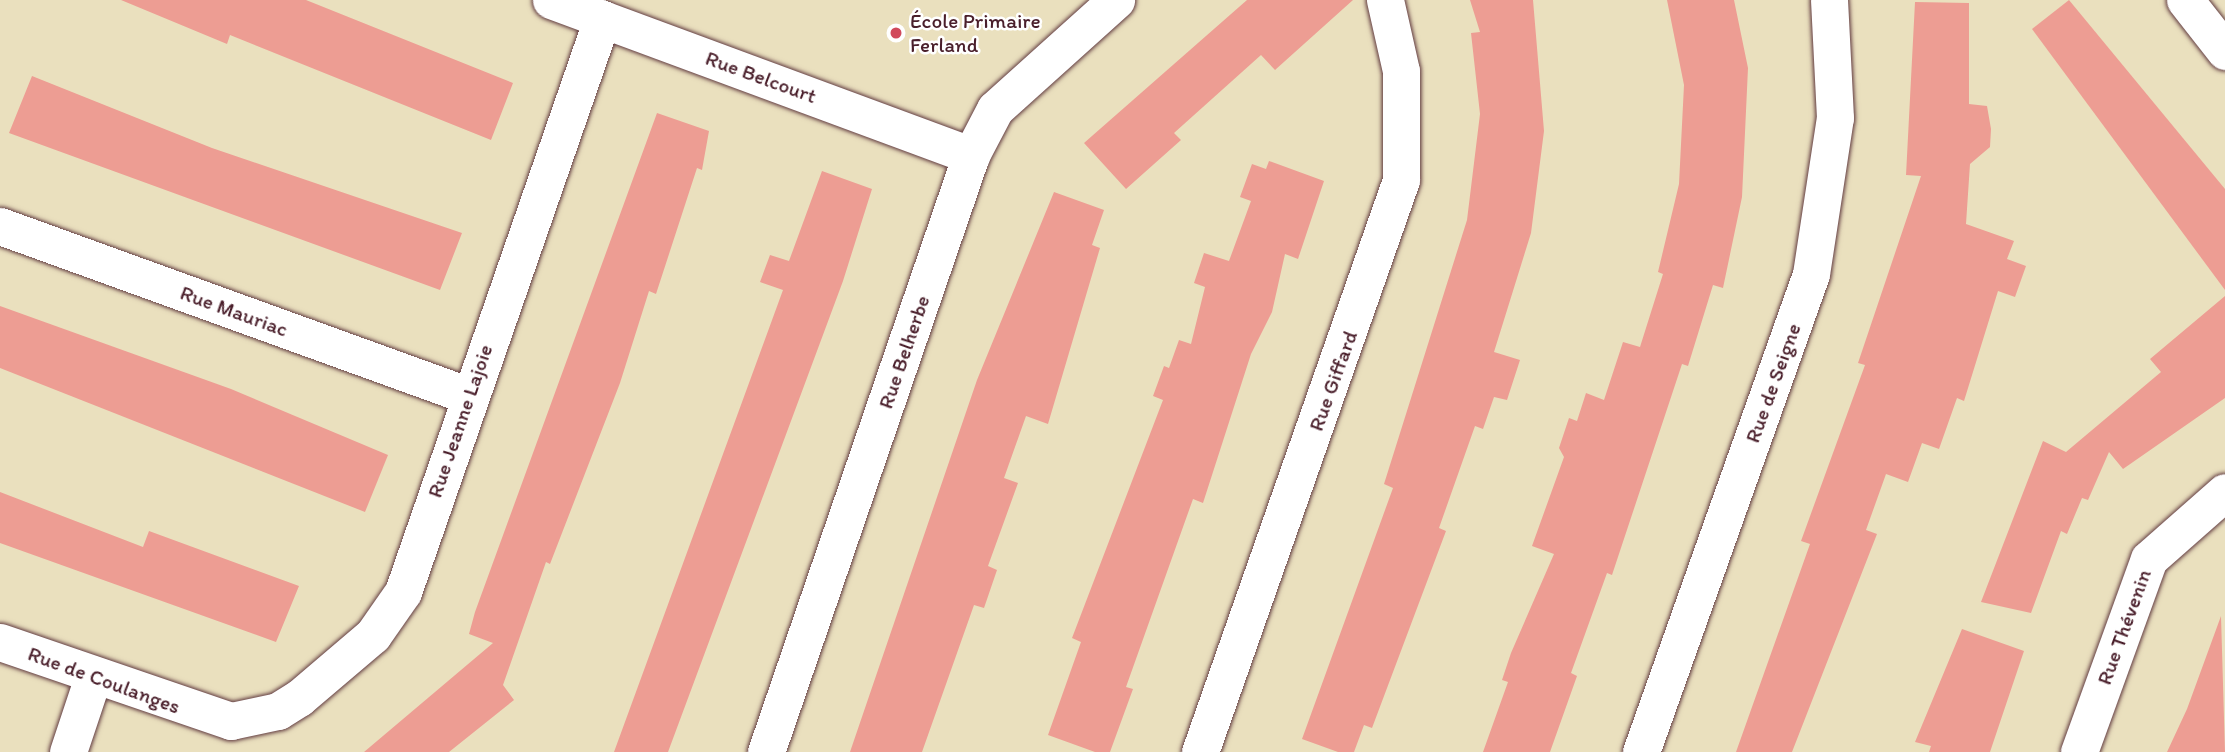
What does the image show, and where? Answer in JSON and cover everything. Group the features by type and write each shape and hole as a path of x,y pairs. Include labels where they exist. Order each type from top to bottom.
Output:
{"street":[{"name":"Rue Belcourt","path":"551,0 971,155"},
{"name":"Rue Belherbe","path":"766,752 971,155 995,109 1116,0"},
{"name":"Rue Giffard","path":"1200,752 1401,180 1401,71 1385,0"},
{"name":"Rue de Seigne","path":"1641,752 1811,274 1835,118 1829,0"},
{"path":"2185,0 2225,51"},
{"name":"Rue Jeanne Lajoie","path":"208,717 230,721 278,711 392,614 602,19"},
{"name":"Rue Mauriac","path":"0,226 468,395"},
{"name":"Rue Thévenin","path":"2079,752 2149,559 2225,492"},
{"name":"Rue de Coulanges","path":"0,642 208,717"},
{"path":"68,752 93,677"}],"building":[{"path":"121,0 306,0 513,83 491,140 230,35 227,44"},
{"path":"1247,0 1353,0 1275,70 1261,55 1174,133 1181,140 1126,189 1084,143"},
{"path":"1470,0 1533,0 1544,131 1531,233 1494,352 1520,360 1507,400 1494,397 1483,429 1475,426 1439,528 1446,531 1372,728 1364,725 1354,752 1338,752 1302,739 1393,488 1384,484 1467,220 1480,114 1471,33 1480,32"},
{"path":"1667,0 1734,0 1748,68 1742,197 1723,288 1713,285 1688,366 1682,364 1612,575 1607,573 1571,673 1577,676 1550,752 1483,752 1508,682 1502,680 1511,653 1554,554 1532,546 1564,457 1559,448 1569,418 1577,421 1586,393 1604,400 1623,342 1640,347 1663,274 1658,272 1679,184 1684,85"},
{"path":"2069,0 2225,189 2225,290 2032,29"},
{"path":"1915,2 1969,3 1969,104 1987,106 1991,129 1990,147 1970,164 1966,224 2014,241 2007,259 2026,266 2015,297 1998,291 1964,401 1957,398 1939,449 1922,443 1908,482 1886,474 1866,530 1877,534 1792,752 1736,752 1810,544 1801,541 1865,365 1858,363 1921,176 1906,175"},
{"path":"32,76 212,148 462,233 440,290 9,133"},
{"path":"657,113 709,131 702,170 697,168 656,294 649,291 620,383 550,564 546,562 503,685 514,700 449,752 364,752 493,643 469,634 475,612"},
{"path":"1269,161 1324,181 1298,259 1285,254 1272,312 1251,354 1203,503 1193,499 1126,687 1133,689 1110,752 1095,752 1048,735 1081,642 1072,638 1163,400 1153,396 1164,366 1169,368 1179,340 1191,344 1205,287 1194,283 1204,253 1229,261 1251,201 1240,197 1252,164 1266,169"},
{"path":"822,171 872,189 843,281 668,752 614,752 783,290 760,282 770,255 789,261"},
{"path":"1054,192 1104,210 1092,245 1100,248 1048,424 1026,416 1004,478 1018,483 988,566 997,570 984,608 974,605 922,752 850,752 977,380"},
{"path":"2225,296 2225,398 2123,469 2109,452 2088,500 2082,498 2067,534 2061,531 2031,613 1981,602 2043,441 2066,452 2161,372 2150,359"},
{"path":"0,306 231,389 388,455 365,512 0,368"},
{"path":"0,492 143,547 149,531 299,586 276,642 0,543"},
{"path":"2221,616 2225,752 2167,752 2187,709"},
{"path":"1962,629 2024,651 1990,752 1929,752 1931,746 1915,742"}],"place":[{"name":"École Primaire Ferland","path":"896,33"}]}
